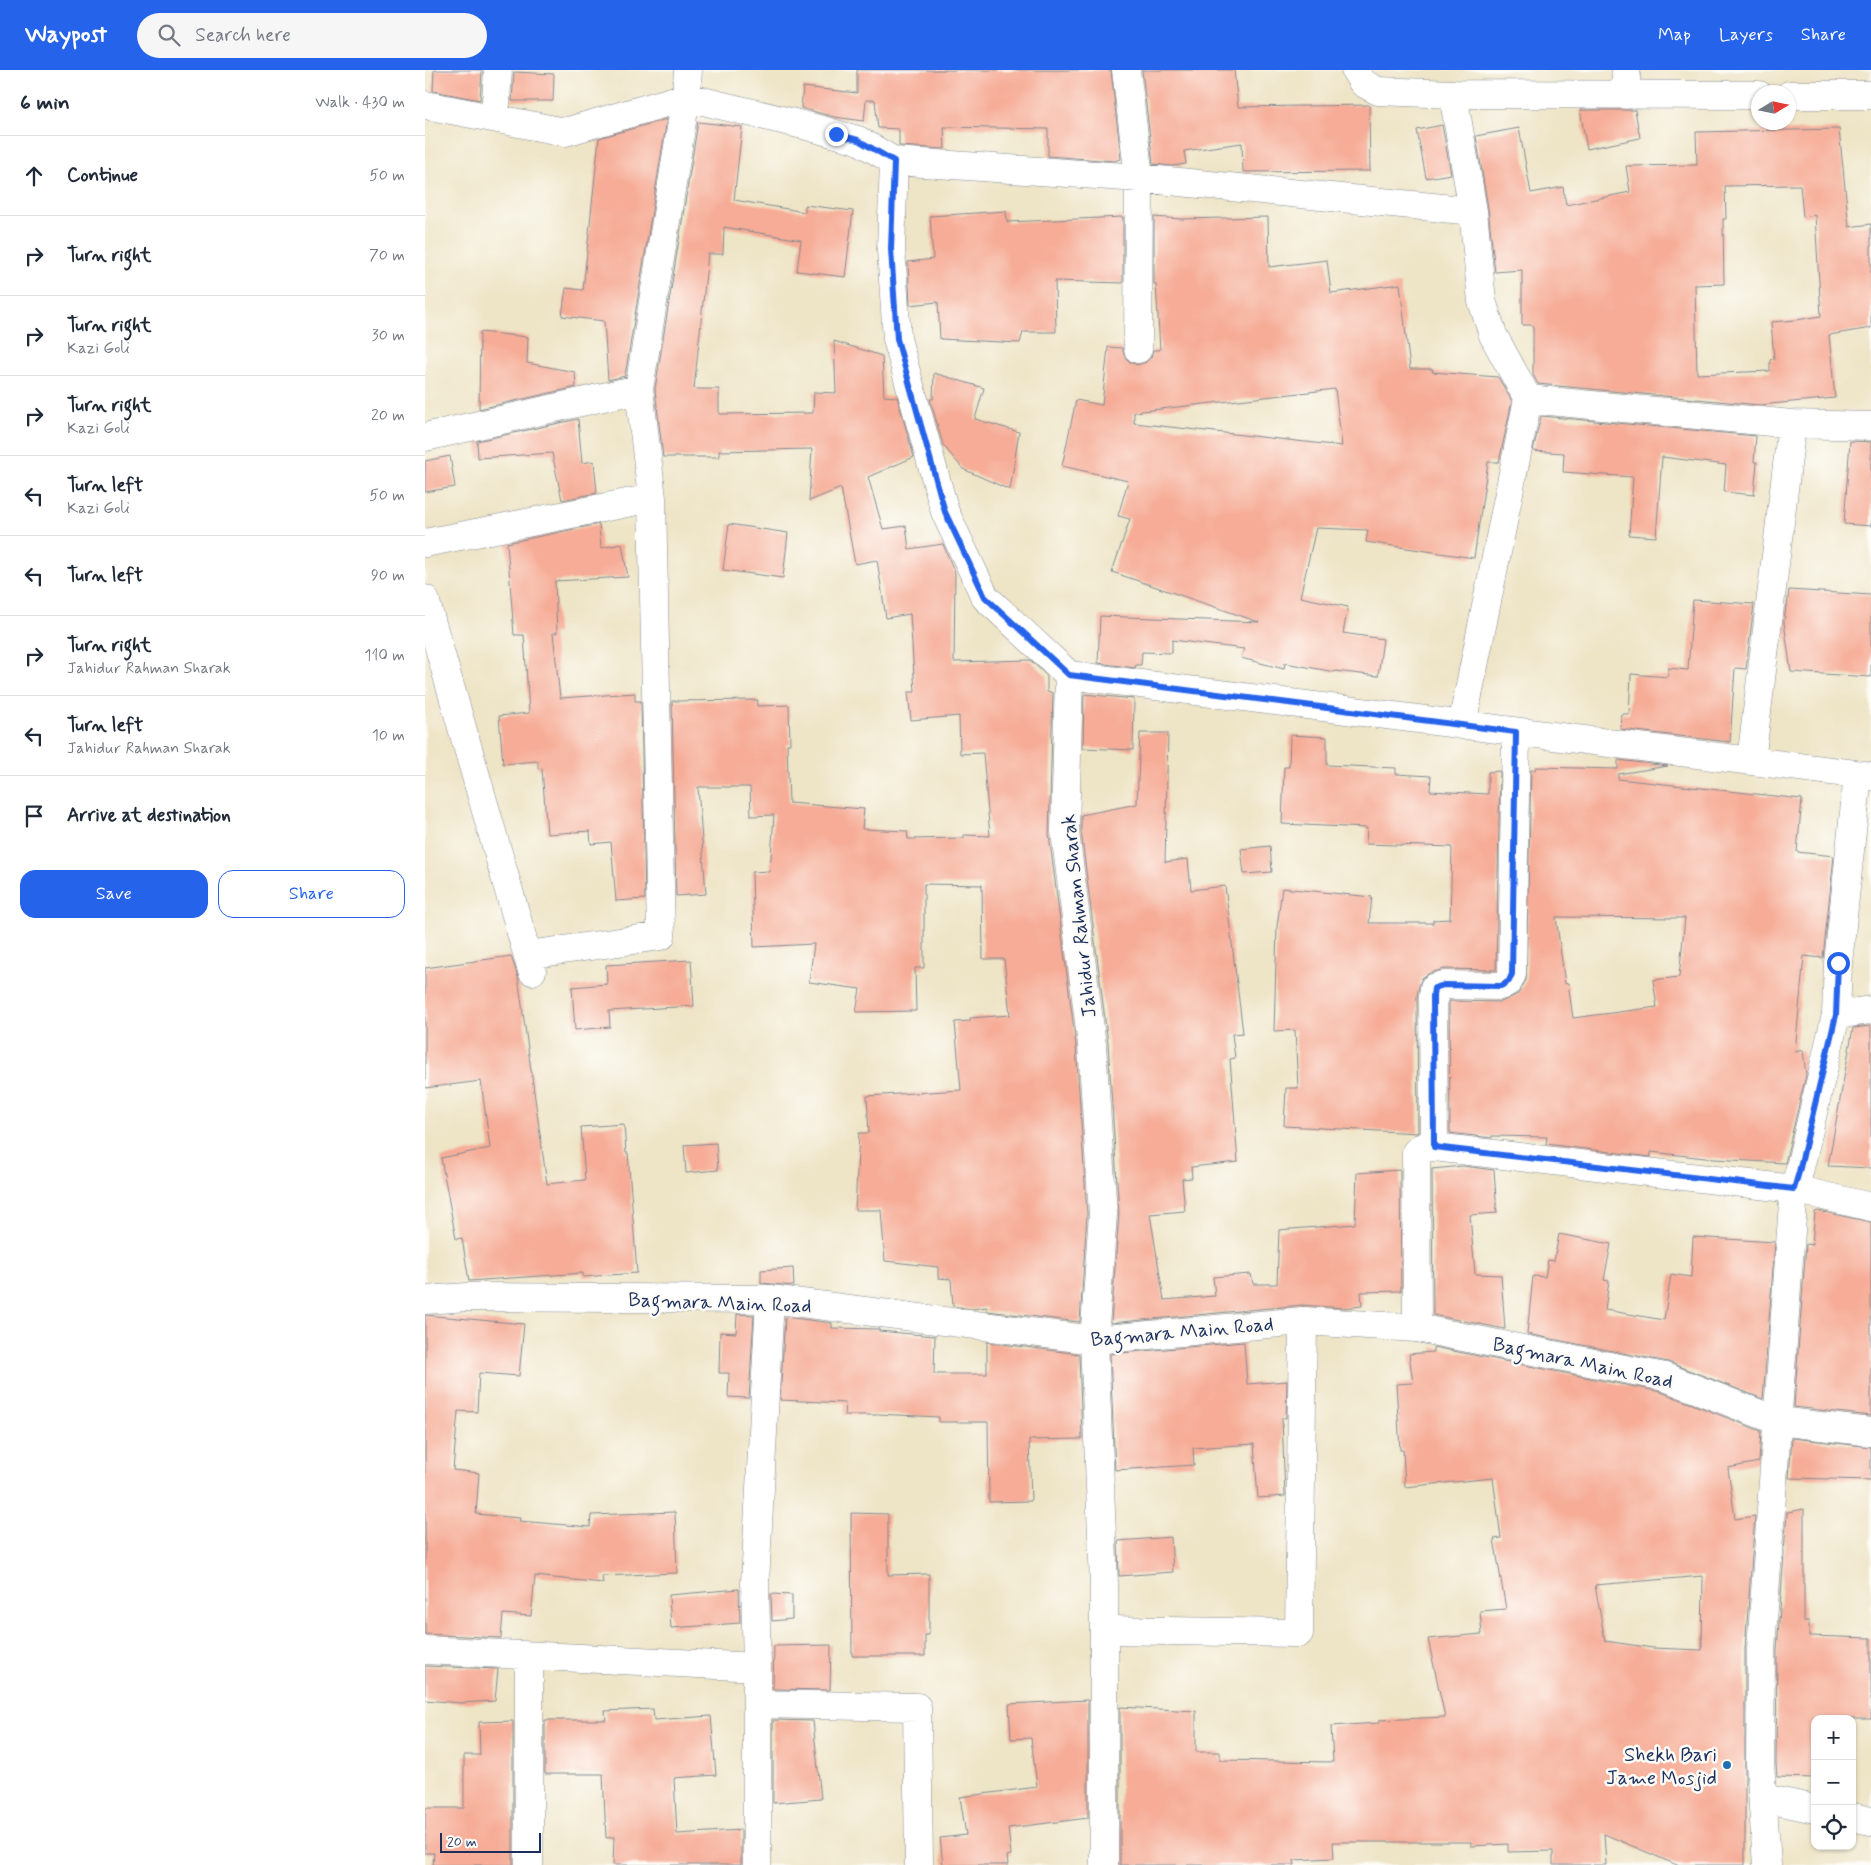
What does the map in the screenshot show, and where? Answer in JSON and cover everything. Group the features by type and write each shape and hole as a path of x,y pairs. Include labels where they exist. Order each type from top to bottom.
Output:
{"street":[{"path":"495,118 498,70"},
{"path":"425,599 530,963 661,936 653,498 639,389 689,70"},
{"path":"1126,70 1139,178 1138,349"},
{"path":"1355,70 1363,83 1378,91 1453,94 1626,82 1751,94"},
{"path":"1453,94 1473,211 1482,301 1493,335 1528,399 1462,725"},
{"path":"1796,95 1871,95"},
{"path":"425,105 565,132 686,97 858,140 894,161 1139,178 1473,211"},
{"path":"894,161 891,249 897,339 945,512 985,597 1069,675 1864,775 1838,963 1836,1015 1794,1189 1761,1649 1760,1763 1767,1865"},
{"path":"425,437 639,389"},
{"path":"1528,399 1792,424 1871,426"},
{"path":"1751,761 1792,424"},
{"path":"425,543 653,498"},
{"name":"Jahidur Rahman Sharak","path":"1069,675 1065,832 1092,1045 1103,1214 1094,1340 1104,1584 1105,1865"},
{"path":"1434,1147 1434,988 1444,985 1501,986 1509,981 1512,974 1516,732"},
{"path":"1836,1015 1871,1010"},
{"path":"1417,1328 1417,1152 1420,1148 1434,1147 1794,1189 1871,1208"},
{"name":"Bagmara Main Road","path":"425,1300 467,1297 770,1299 1094,1340 1303,1321 1417,1328 1665,1377 1778,1421 1871,1432"},
{"path":"757,1865 755,1583 770,1299"},
{"path":"1104,1630 1299,1633 1303,1321"},
{"path":"425,1650 757,1667"},
{"path":"529,1656 529,1865"},
{"path":"757,1704 917,1707 919,1865"},
{"path":"1763,1798 1811,1808"},
{"path":"1856,1818 1871,1821"}],"building":[{"path":"434,70 482,71 480,100 433,91"},
{"path":"857,70 1111,70 1121,159 1114,161 1048,156 1048,129 944,127 945,149 899,146 899,129 878,128 875,100 866,100 864,121 834,117 801,108 803,87 857,93"},
{"path":"1142,70 1234,70 1238,107 1369,105 1370,171 1243,172 1242,143 1184,151 1186,164 1172,166 1153,164"},
{"path":"514,72 554,74 553,101 512,101"},
{"path":"1580,110 1635,110 1640,138 1587,149"},
{"path":"667,119 625,376 608,380 604,321 562,316 566,288 583,290 599,138"},
{"path":"698,122 742,127 734,200 805,212 805,205 853,211 845,277 797,271 801,240 724,227 723,254 708,254 694,389 719,389 719,414 813,413 814,392 836,393 834,341 882,356 884,396 897,397 914,457 868,477 883,529 906,526 909,549 943,544 955,573 954,662 1030,660 1047,676 1047,692 1053,693 1049,834 1076,1046 1087,1214 1080,1322 987,1311 987,1307 971,1309 953,1306 951,1279 938,1278 938,1267 885,1261 881,1210 855,1210 859,1133 869,1133 867,1096 961,1090 955,1022 970,1021 970,1018 1010,1015 1004,959 983,959 982,885 924,884 924,968 915,968 916,1011 856,1012 860,989 809,982 814,944 754,947 752,872 770,871 774,815 751,816 750,787 698,787 706,894 676,896 672,701 758,700 757,706 789,705 790,744 787,744 789,803 864,809 862,829 907,831 908,839 964,838 964,835 990,836 983,753 960,754 959,716 911,720 908,692 915,692 910,614 886,618 877,560 855,564 841,488 809,501 812,449 719,451 719,457 663,457 655,389"},
{"path":"1442,125 1451,174 1426,178 1417,130"},
{"path":"1519,128 1531,193 1563,187 1566,205 1630,192 1626,166 1697,165 1696,132 1839,129 1849,227 1871,224 1871,328 1829,335 1835,398 1760,405 1538,384 1533,375 1533,325 1522,325 1522,270 1495,272 1488,208 1476,136","holes":["1800,185 1803,217 1815,215 1821,316 1771,322 1774,359 1770,360 1770,371 1697,374 1695,285 1724,284 1723,219 1726,219 1725,186"]},
{"path":"1006,211 1007,222 1123,217 1123,283 1055,281 1056,332 1023,332 1020,343 940,339 938,302 910,305 908,262 933,259 930,216"},
{"path":"1154,217 1181,219 1268,217 1269,267 1327,260 1331,293 1400,284 1410,369 1433,369 1432,372 1498,377 1512,401 1499,462 1488,462 1474,558 1366,542 1368,530 1316,528 1300,597 1348,607 1343,633 1383,639 1378,676 1335,672 1285,663 1284,669 1241,658 1244,649 1172,640 1172,653 1142,652 1141,665 1136,665 1135,668 1098,663 1100,616 1259,622 1112,572 1130,519 1118,516 1128,481 1062,466 1076,400 1102,405 1108,347 1122,348 1125,357 1137,365 1146,362 1151,357 1153,350 1160,350 1156,284 1154,284","holes":["1335,389 1342,446 1134,423 1134,412"]},
{"path":"480,332 528,337 527,363 575,372 576,387 479,409"},
{"path":"934,373 984,388 975,419 1019,432 1010,490 963,469 943,445 930,399 933,399"},
{"path":"1541,416 1756,436 1754,462 1757,462 1754,495 1724,492 1726,465 1662,457 1656,537 1629,535 1633,477 1563,472 1564,453 1533,451"},
{"path":"578,419 582,463 594,461 597,493 562,500 552,453 478,458 477,441"},
{"path":"1850,441 1871,442 1871,526 1844,524"},
{"path":"450,456 455,487 425,492 425,461"},
{"path":"599,524 601,548 622,544 628,577 555,581 557,633 553,633 560,698 635,693 635,701 641,701 645,899 616,901 611,842 591,844 590,831 547,834 542,768 538,769 538,761 503,764 499,716 529,713 524,635 514,635 507,543"},
{"path":"729,524 788,533 783,578 723,570"},
{"path":"1789,590 1871,595 1871,677 1791,672 1784,622"},
{"path":"1693,600 1754,604 1746,669 1735,668 1730,742 1620,729 1621,714 1629,714 1631,674 1668,677 1668,668 1688,670"},
{"path":"1084,694 1134,699 1133,750 1083,748"},
{"path":"1140,733 1168,733 1165,862 1188,859 1191,890 1225,886 1243,1033 1232,1034 1235,1058 1230,1059 1238,1162 1191,1167 1192,1178 1182,1179 1185,1211 1150,1214 1164,1300 1215,1296 1213,1277 1251,1274 1253,1284 1277,1284 1279,1230 1355,1224 1357,1173 1400,1170 1401,1291 1361,1292 1362,1306 1344,1308 1302,1305 1111,1323 1119,1213 1108,1043 1081,831 1081,815 1137,804"},
{"path":"1290,735 1327,737 1327,765 1396,768 1396,774 1431,776 1430,791 1488,794 1488,772 1500,771 1496,970 1444,969 1430,973 1422,978 1417,996 1418,1133 1284,1126 1286,1088 1298,1088 1295,1030 1274,1031 1277,927 1282,888 1372,897 1369,923 1433,923 1433,920 1450,919 1452,847 1366,844 1367,828 1282,824 1284,767 1289,767"},
{"path":"1618,760 1668,766 1618,774 1618,779 1802,799 1797,852 1834,856 1823,958 1804,956 1795,1052 1803,1050 1806,1075 1785,1163 1714,1159 1651,1152 1651,1157 1546,1144 1547,1137 1492,1136 1492,1138 1450,1133 1449,1001 1501,1002 1518,994 1526,980 1531,770 1535,770 1536,767 1618,769","holes":["1556,917 1685,918 1679,977 1653,980 1657,1007 1573,1018 1568,983 1565,984"]},
{"path":"1270,846 1272,872 1244,874 1241,849"},
{"path":"511,956 518,977 547,1184 585,1180 581,1127 624,1124 637,1273 583,1277 583,1273 469,1281 462,1238 456,1239 441,1158 490,1148 481,1081 425,1088 425,968"},
{"path":"691,960 694,1006 609,1011 610,1027 575,1030 572,987 607,984 606,965"},
{"path":"1871,1026 1871,1168 1828,1166 1853,1028"},
{"path":"716,1143 718,1170 686,1173 684,1145"},
{"path":"1463,1166 1494,1170 1497,1213 1470,1215 1475,1274 1501,1275 1505,1329 1433,1315 1432,1169"},
{"path":"1819,1211 1871,1222 1871,1416 1794,1407 1806,1244 1812,1245 1815,1212"},
{"path":"1559,1234 1611,1244 1604,1280 1609,1281 1605,1310 1664,1320 1671,1274 1691,1277 1693,1237 1775,1242 1763,1399 1668,1362 1527,1334 1533,1276 1545,1277 1548,1260 1554,1261"},
{"path":"793,1268 794,1286 761,1283 761,1270"},
{"path":"737,1314 754,1315 749,1398 728,1397 729,1373 719,1373 720,1332 736,1333"},
{"path":"425,1315 524,1324 519,1376 479,1373 477,1412 458,1411 453,1470 479,1473 476,1514 520,1518 519,1521 590,1527 591,1515 675,1512 677,1573 602,1576 603,1583 535,1576 531,1616 503,1614 501,1638 425,1634"},
{"path":"785,1317 832,1323 832,1328 879,1329 879,1331 935,1336 934,1374 987,1374 987,1342 1079,1354 1082,1439 1029,1440 1031,1501 989,1502 988,1422 939,1422 939,1417 877,1414 844,1415 845,1403 780,1400"},
{"path":"1244,1342 1247,1384 1287,1381 1286,1418 1282,1418 1285,1496 1258,1498 1254,1444 1193,1448 1194,1465 1115,1470 1110,1354"},
{"path":"1433,1347 1661,1392 1761,1431 1759,1462 1728,1468 1735,1519 1755,1516 1745,1649 1745,1865 1677,1865 1604,1834 1606,1865 1553,1865 1553,1851 1508,1852 1508,1844 1471,1846 1471,1842 1333,1842 1334,1858 1294,1860 1295,1865 1120,1865 1120,1707 1196,1711 1196,1752 1220,1752 1220,1760 1333,1762 1331,1726 1379,1723 1379,1720 1445,1717 1428,1639 1482,1634 1480,1611 1506,1609 1494,1539 1501,1538 1493,1478 1405,1487 1403,1450 1400,1450 1396,1384 1413,1383 1409,1354 1433,1352","holes":["1703,1576 1702,1650 1653,1648 1605,1641 1595,1585"]},
{"path":"1792,1438 1871,1447 1871,1480 1789,1478"},
{"path":"1804,1509 1804,1621 1809,1621 1809,1636 1871,1638 1871,1719 1856,1719 1856,1715 1811,1715 1811,1778 1777,1777 1777,1650 1787,1512"},
{"path":"851,1513 888,1514 888,1575 929,1574 929,1635 925,1635 925,1656 852,1656"},
{"path":"1171,1537 1173,1572 1119,1576 1118,1541"},
{"path":"739,1589 740,1623 671,1628 669,1595"},
{"path":"771,1594 792,1595 792,1619 772,1621"},
{"path":"831,1645 830,1690 773,1689 774,1646"},
{"path":"425,1666 498,1669 495,1701 460,1703 425,1700"},
{"path":"1088,1700 1088,1818 1008,1828 1011,1855 1007,1856 1008,1865 943,1865 940,1838 966,1835 960,1797 1037,1787 1031,1738 1011,1739 1009,1704"},
{"path":"653,1709 654,1720 711,1716 716,1775 674,1778 677,1834 741,1830 741,1865 613,1865 614,1837 606,1838 603,1774 545,1774 545,1720 606,1720 605,1711"},
{"path":"773,1720 813,1721 821,1799 773,1803"},
{"path":"513,1721 513,1865 433,1865 434,1853 425,1853 425,1808 464,1808 464,1755 480,1755 479,1722"}],"place":[{"name":"Shekh Bari Jame Mosjid","path":"1727,1765"}],"route":[{"path":"836,134 858,140 894,161 891,249 897,339 945,512 985,597 1069,675 1516,732 1512,974 1509,981 1501,986 1444,985 1434,988 1434,1147 1794,1189 1836,1015 1838,963"}]}
